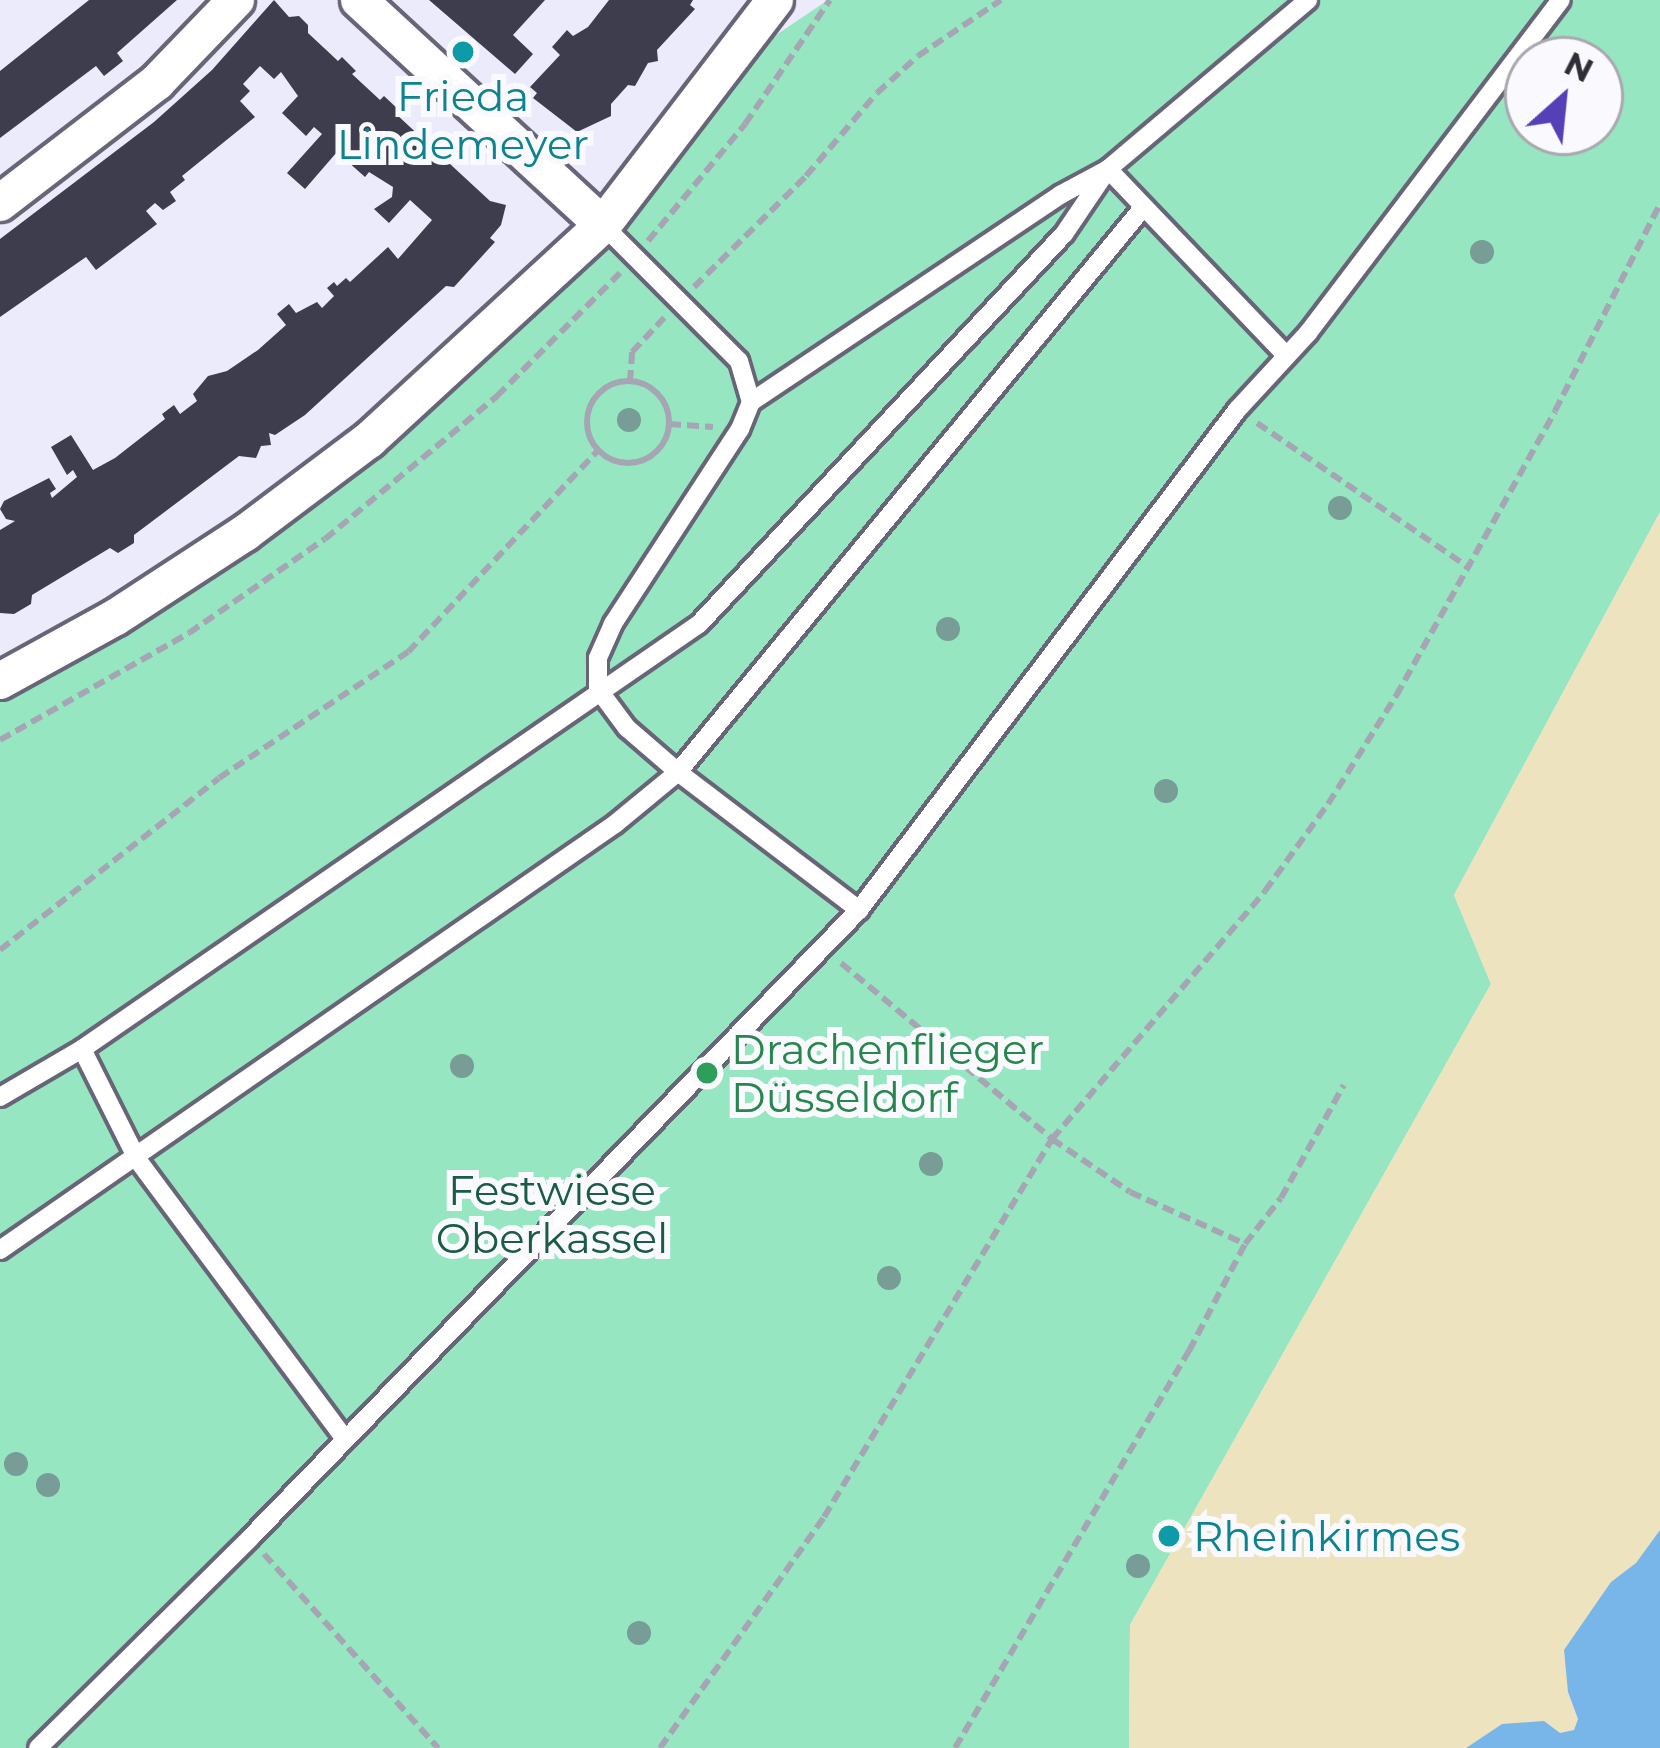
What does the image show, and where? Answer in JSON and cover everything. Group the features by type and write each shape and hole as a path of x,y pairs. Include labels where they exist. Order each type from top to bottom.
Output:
{"street":[{"path":"0,202 157,82 236,0"},
{"path":"359,0 604,225"},
{"path":"0,681 116,617 263,520 386,425 604,225 775,0"}],"lane":[{"path":"859,910 678,772 628,728 598,689 598,658 613,624 740,429 752,402 1060,195 1108,169 1308,0"},
{"path":"38,1748 250,1538 859,910 1237,410 1308,334 1561,0"},
{"path":"1108,169 1286,355"},
{"path":"0,1097 82,1048 368,855 598,689 698,624 1064,234 1108,169"},
{"path":"0,1250 596,838 678,772 1142,209"},
{"path":"604,225 739,361 752,402"},
{"path":"82,1048 137,1159 345,1439"}],"path":[{"path":"630,382 632,352 806,176 877,92 988,4 1001,0"},
{"path":"660,1748 824,1517 1052,1139 1264,891 1328,804 1555,411 1660,204"},
{"path":"630,382 644,382 669,407 668,440 645,462 610,460 588,436 588,408 611,384 630,382"},
{"path":"1237,410 1467,566"},
{"path":"669,424 740,429"},
{"path":"0,950 219,778 408,652 599,449"},
{"path":"824,950 1052,1139 1130,1192 1245,1244"},
{"path":"955,1748 1189,1351 1245,1244 1281,1198 1345,1085"},
{"path":"250,1538 438,1748"}],"green space":[{"name":"Festwiese Oberkassel","path":"828,0 1660,0 1660,512 1454,895 1491,984 1130,1625 1129,1748 0,1748 0,694 369,441 730,66"}],"sand":[{"path":"1660,512 1660,1530 1636,1563 1611,1582 1568,1692 1578,1719 1574,1730 1560,1733 1502,1724 1466,1748 1129,1748 1130,1625 1491,984 1454,895"}],"water":[{"path":"1660,1530 1660,1748 1466,1748 1502,1724 1544,1721 1560,1733 1574,1730 1578,1719 1568,1692 1564,1650 1611,1582 1636,1563"}],"building":[{"path":"89,0 177,0 117,53 123,61 104,76 96,66 0,138 0,71"},
{"path":"274,0 289,17 299,16 308,25 308,33 338,61 342,57 356,71 352,74 380,100 384,96 399,110 396,114 490,201 506,205 501,225 490,238 495,242 454,287 446,286 305,415 275,435 269,433 271,445 261,446 256,458 239,456 134,535 134,543 118,553 110,548 32,595 31,604 14,614 0,613 0,530 15,521 6,519 0,509 4,501 49,478 56,489 50,493 52,498 77,477 73,470 67,475 51,447 71,435 93,470 115,458 165,419 162,414 174,405 180,414 197,401 193,394 208,376 227,371 258,350 286,325 277,314 289,304 296,313 317,302 322,308 334,296 327,288 334,282 337,286 346,278 350,282 388,247 398,259 432,220 410,200 389,223 374,209 392,197 393,187 369,172 365,177 337,152 305,189 287,173 322,134 314,127 306,136 282,113 298,96 281,72 274,79 260,66 243,84 250,91 240,101 255,117 182,176 185,180 170,192 176,201 163,210 155,203 146,211 157,224 96,270 86,257 0,317 0,239 154,122 212,70"},
{"path":"429,0 545,0 513,35 533,54 515,74"},
{"path":"609,0 693,0 690,5 695,9 657,50 658,61 648,63 635,86 628,85 611,104 611,116 577,132 533,98 537,93 530,87 560,55 552,47 567,30 573,36 588,27"}],"place":[{"name":"Frieda Lindemeyer","path":"463,52"},
{"name":"Drachenflieger Düsseldorf","path":"707,1073"},
{"name":"Rheinkirmes","path":"1169,1536"}]}
